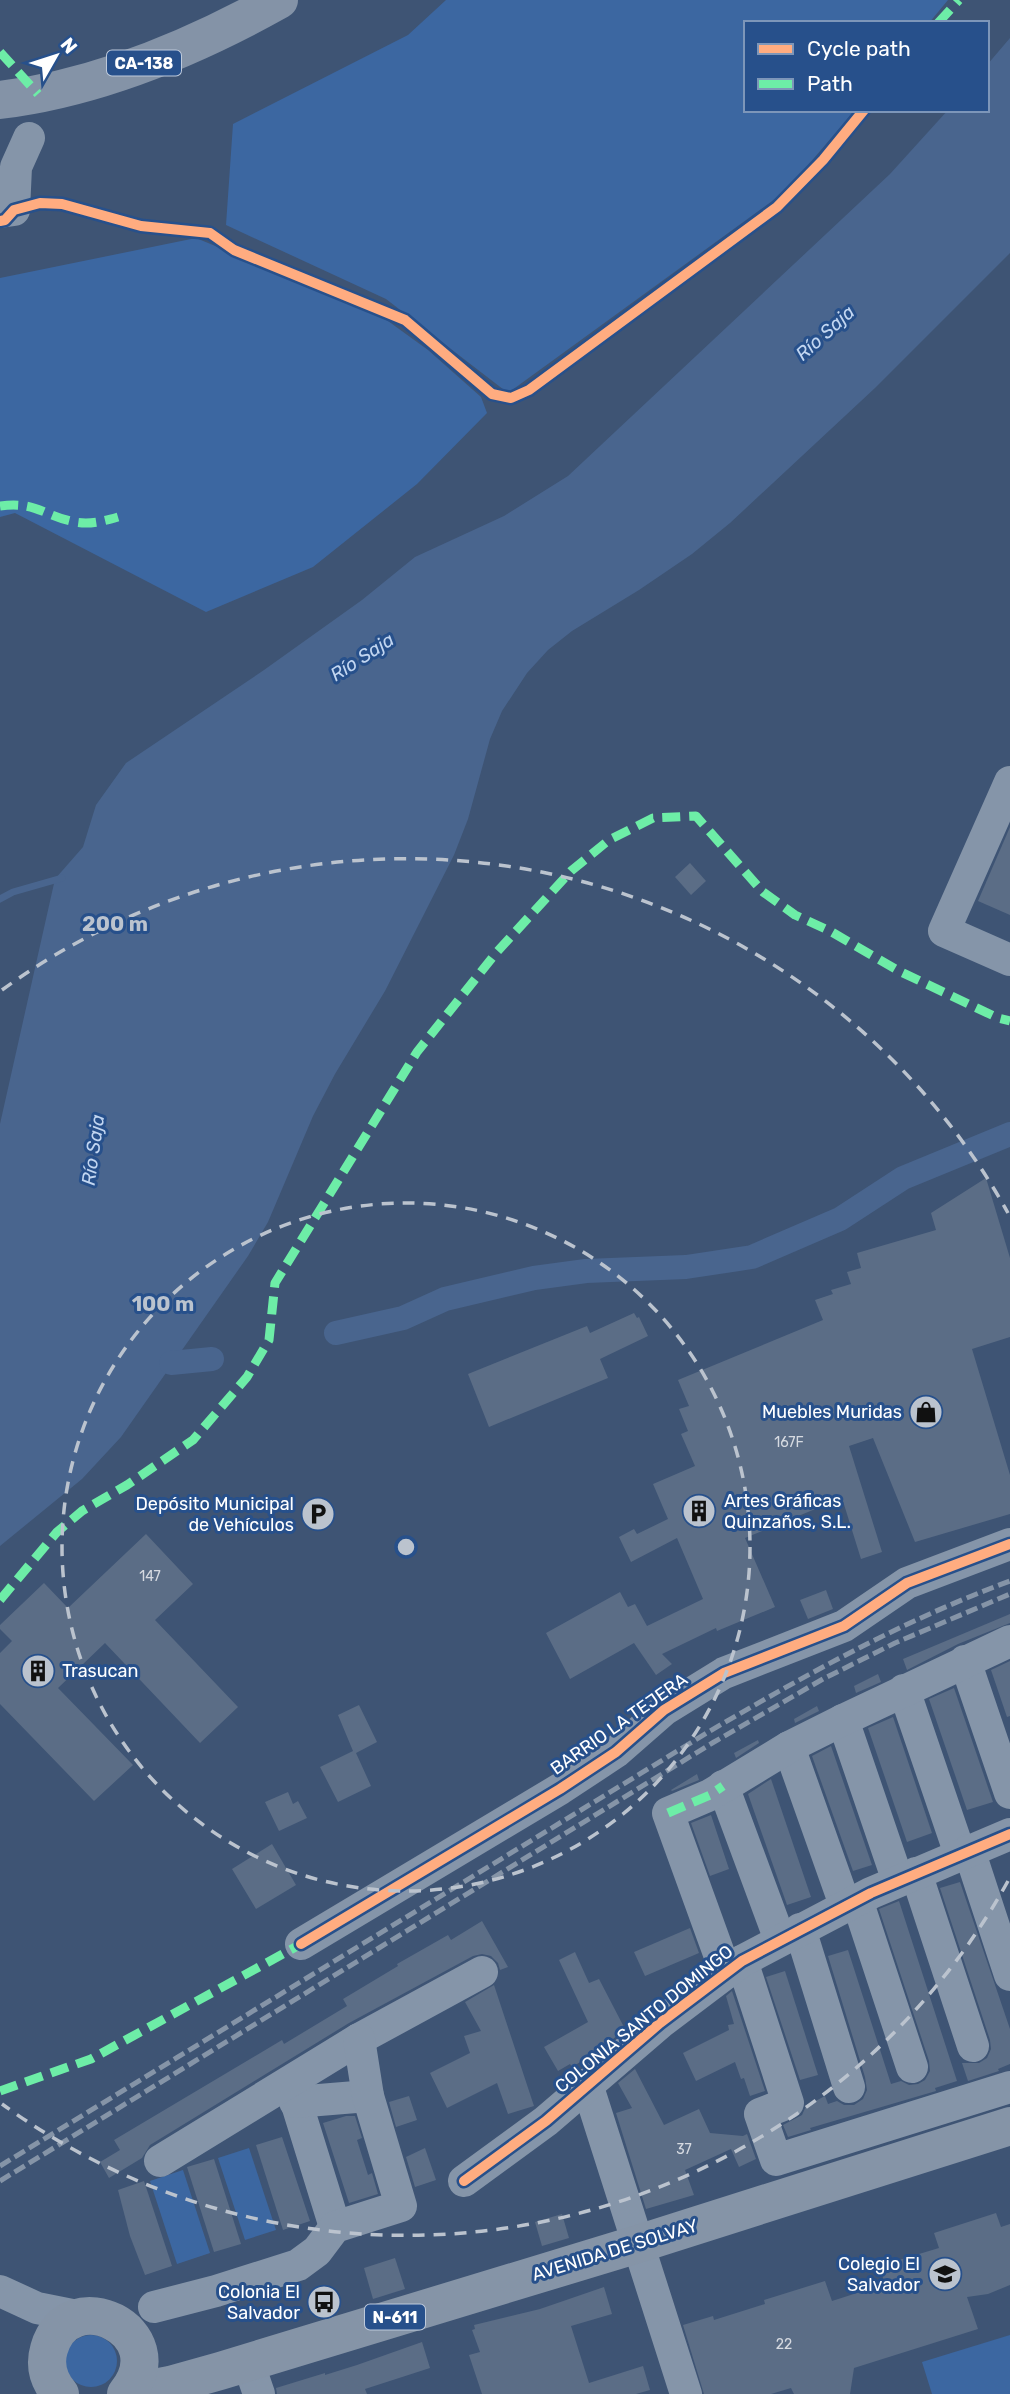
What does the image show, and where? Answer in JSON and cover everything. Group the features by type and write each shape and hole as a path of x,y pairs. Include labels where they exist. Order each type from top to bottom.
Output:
{"highway":[{"name":"AVENIDA DE SOLVAY","path":"127,2393 242,2376 638,2244 1010,2126"},
{"path":"48,2379 51,2342 64,2326 82,2317 92,2316 112,2320 134,2340 160,2354 242,2376"},
{"name":"N-611","path":"127,2393 139,2368 134,2340"}],"main road":[{"name":"CA-138","path":"0,100 74,86 128,69 212,34 279,0"}],"street":[{"path":"7,211 16,167 29,138"},
{"path":"1010,782 944,931 1010,960"},
{"name":"BARRIO LA TEJERA","path":"301,1944 560,1789 616,1752 664,1710 724,1673 844,1626 907,1583 1010,1544"},
{"path":"734,1967 668,1813 710,1795 789,1748 843,1720 1010,1640"},
{"path":"965,1661 1010,1793"},
{"path":"904,1690 1010,1975"},
{"path":"843,1720 973,2046"},
{"path":"789,1748 851,1902 912,2067"},
{"path":"723,1786 790,1935 849,2087"},
{"name":"COLONIA SANTO DOMINGO","path":"464,2181 546,2122 587,2084 734,1967 851,1902 1010,1834"},
{"name":"COLONIA SANTO DOMINGO","path":"734,1967 788,2103 760,2114 776,2160 1010,2087"},
{"path":"160,2161 293,2092 359,2039 482,1972"},
{"path":"154,2307 298,2265 317,2250 335,2227 401,2206 368,2096 359,2039"},
{"name":"COLONIA SANTO DOMINGO","path":"587,2084 638,2244"},
{"path":"293,2092 368,2096"},
{"path":"293,2092 335,2227"},
{"path":"638,2244 686,2394"},
{"path":"0,2293 37,2308 82,2317"},
{"path":"0,2293 37,2332 48,2379"}],"shaded area":[{"path":"446,0 948,0 931,21 744,21 744,112 853,112 786,191 508,393 386,299 226,225 233,124 408,35"},
{"path":"196,238 377,313 428,350 481,397 487,413 417,484 313,567 206,612 15,513 0,517 0,278"},
{"path":"249,2148 276,2230 245,2240 218,2158"},
{"path":"183,2170 210,2253 177,2264 150,2181"},
{"path":"91,2335 101,2337 109,2343 115,2351 115,2371 109,2379 101,2385 91,2387 81,2385 73,2379 67,2371 65,2361 67,2351 73,2343 81,2337"},
{"path":"1010,2335 1010,2394 932,2394 922,2362"}],"water":[{"name":"Río Saja","path":"1010,38 1010,253 875,388 730,523 692,554 572,631 548,650 527,673 502,711 490,739 468,819 454,855 385,991 313,1116 268,1222 248,1256 121,1437 82,1479 0,1546 0,1124 55,879 83,847 96,805 126,763 264,670 362,600 415,557 504,516 568,476 890,174 946,112 989,112 989,63"}],"building":[{"path":"1010,827 1010,915 978,901"},
{"path":"690,863 706,881 691,895 675,877"},
{"path":"986,1178 1010,1258 1010,1337 972,1349 1010,1475 1010,1514 915,1542 873,1438 849,1446 882,1552 861,1559 842,1498 745,1538 775,1607 717,1631 716,1628 662,1654 672,1664 656,1675 634,1643 570,1679 546,1633 620,1592 628,1607 635,1604 647,1626 703,1599 677,1538 631,1562 619,1537 634,1529 637,1534 668,1519 653,1484 695,1466 681,1434 688,1431 679,1409 689,1406 678,1380 823,1320 815,1300 833,1294 831,1290 851,1284 847,1272 861,1268 857,1253 936,1230 931,1213"},
{"path":"634,1313 639,1317 648,1336 600,1359 608,1378 489,1427 468,1374 587,1326 590,1333"},
{"name":"Trasucan","path":"146,1534 193,1584 155,1620 238,1707 200,1743 105,1643 58,1688 133,1765 94,1801 0,1704 0,1653 12,1641 0,1629 0,1625 44,1583 68,1608"},
{"path":"826,1590 833,1609 808,1619 800,1600"},
{"path":"1010,1614 1010,1623 958,1644 907,1670 903,1659"},
{"path":"1010,1661 1010,1716 1007,1717 991,1670"},
{"path":"878,1674 881,1682 856,1693 854,1686"},
{"path":"954,1688 993,1802 967,1810 929,1699"},
{"path":"359,1705 377,1742 356,1753 371,1786 338,1802 320,1767 353,1751 338,1715"},
{"path":"817,1706 819,1711 795,1723 794,1719"},
{"path":"893,1717 932,1833 907,1842 868,1728"},
{"path":"758,1740 759,1743 736,1758 734,1753"},
{"path":"831,1746 872,1865 853,1871 812,1756"},
{"path":"697,1774 699,1780 671,1790"},
{"path":"771,1779 811,1897 787,1905 748,1794"},
{"path":"288,1792 293,1804 298,1801 307,1818 279,1831 265,1802"},
{"path":"711,1815 729,1869 710,1876 691,1823"},
{"path":"272,1844 296,1885 256,1909 232,1869"},
{"path":"960,1882 1010,2029 1010,2064 998,2069 999,2071 968,2081 962,2063 979,2063 987,2058 991,2049 940,1888"},
{"path":"899,1901 957,2081 935,2088 936,2091 788,2137 783,2125 802,2115 806,2106 825,2096 828,2104 837,2101 844,2105 854,2105 863,2099 867,2090 828,1956 848,1950 891,2084 901,2081 909,2085 918,2084 925,2080 930,2071 879,1909"},
{"path":"482,1921 508,1967 500,1970 498,1963 491,1956 473,1956 349,2023 150,2145 142,2158 109,2178 100,2162 120,2150 114,2140 282,2040 284,2044 347,2006 343,1999 398,1966 397,1964 448,1935 451,1940"},
{"path":"690,1928 699,1953 645,1976 634,1952"},
{"path":"575,1952 589,1983 599,1979 625,2029 600,2050 572,2067 570,2064 558,2071 544,2047 588,2022 559,1960"},
{"path":"785,1971 818,2075 800,2080 766,1977"},
{"path":"494,1985 534,2106 508,2114 497,2083 447,2108 430,2073 470,2053 464,2036 481,2031 465,2002"},
{"path":"732,1991 765,2091 750,2096 735,2062 696,2081 683,2053 729,2030 728,2025 734,2024 726,1996"},
{"path":"635,2069 664,2125 699,2109 710,2133 743,2136 747,2134 756,2159 739,2167 731,2149 685,2170 694,2195 646,2209 616,2113 632,2108 618,2083"},
{"path":"409,2096 417,2120 396,2127 389,2102"},
{"path":"355,2116 362,2138 357,2140 368,2175 372,2173 378,2194 349,2203 323,2123"},
{"path":"282,2137 310,2221 283,2230 256,2145"},
{"path":"425,2148 436,2180 415,2187 406,2157"},
{"path":"214,2159 241,2244 214,2252 187,2167"},
{"path":"144,2181 172,2266 145,2275 130,2236 118,2190"},
{"path":"996,2213 1001,2227 1010,2224 1010,2285 988,2294 967,2297 978,2329 854,2368 850,2394 794,2394 791,2388 771,2394 704,2394 683,2325 713,2316 714,2320 765,2304 764,2300 825,2281 832,2301 885,2284 879,2266 939,2248 934,2233"},
{"path":"562,2214 569,2238 542,2246 535,2222"},
{"path":"395,2258 405,2289 373,2299 364,2268"},
{"path":"604,2287 612,2314 571,2326 589,2383 643,2366 650,2390 636,2394 482,2394 469,2355 480,2352 472,2330 475,2329 474,2325 540,2309"},
{"path":"422,2342 430,2368 365,2389 367,2394 277,2394 276,2388 357,2365"}],"waterway":[{"path":"0,899 13,892 62,878"},
{"path":"336,1333 403,1318 445,1299 534,1278 586,1271 686,1267 752,1257 840,1219 903,1178 1010,1134"},
{"path":"171,1363 212,1359"}],"railway":[{"path":"0,2166 710,1731 894,1631 1010,1581"},
{"path":"0,2181 714,1742 823,1679 895,1643 1010,1594"}],"marked path":[{"path":"940,21 959,0"},
{"path":"0,52 38,94"},
{"path":"0,506 31,507 81,523 118,517"},
{"path":"0,1600 57,1532 82,1511 127,1485 193,1440 247,1377 269,1340 275,1283 417,1052 496,953 571,871 609,840 653,818 696,816 763,892 795,915 830,931 899,971 998,1018 1010,1021"},
{"path":"668,1813 710,1795 723,1786"},
{"path":"0,2091 91,2059 301,1944"}],"cycle path":[{"path":"0,221 5,220 14,210 40,203 62,204 141,226 210,233 234,250 405,320 492,394 511,398 529,390 777,207 823,160 862,112"},
{"path":"301,1944 560,1789 616,1752 664,1710 724,1673 844,1626 907,1583 1010,1544"},
{"path":"464,2181 546,2121 660,2023 742,1961 871,1893 1010,1834"}],"place":[{"name":"Muebles Muridas","path":"926,1412"},
{"name":"Artes Gráficas Quinzaños, S.L.","path":"699,1511"},
{"name":"Depósito Municipal de Vehículos","path":"318,1514"},
{"name":"Trasucan","path":"38,1671"},
{"name":"Colegio El Salvador","path":"945,2274"},
{"name":"Colonia El Salvador","path":"324,2302"}]}
